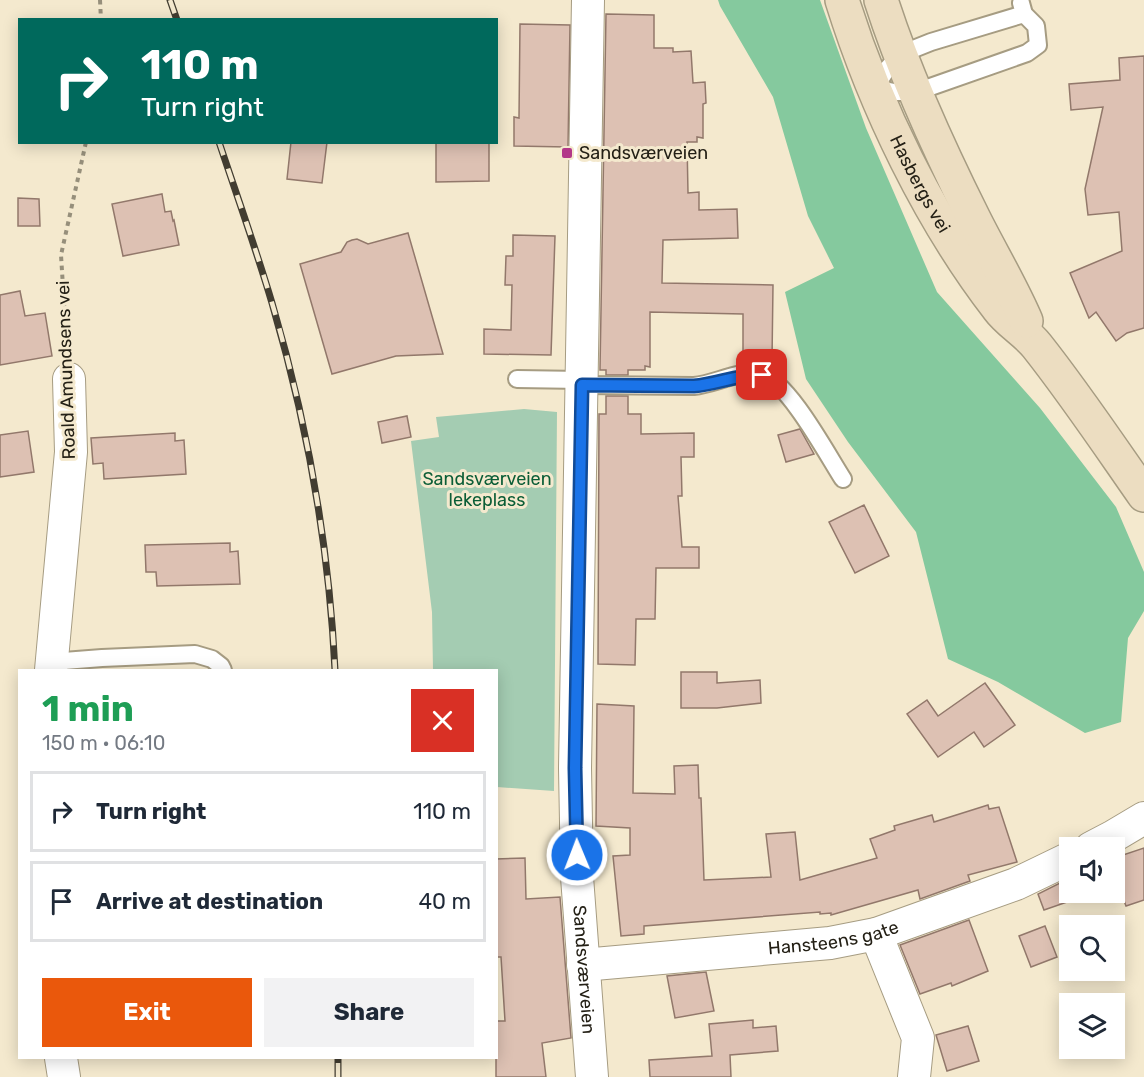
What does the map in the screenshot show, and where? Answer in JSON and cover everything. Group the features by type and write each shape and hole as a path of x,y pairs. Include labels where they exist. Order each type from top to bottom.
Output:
{"street":[{"name":"Sandsværveien","path":"588,0 575,768 577,877 592,1077"},
{"name":"Hasbergs vei","path":"842,0 875,88 906,159 972,270 1000,310 1036,345 1144,495"},
{"name":"Hasbergs vei","path":"881,0 916,92 974,218 1016,297 1036,345"},
{"name":"Roald Amundsens vei","path":"51,666 71,452 69,379"},
{"path":"1111,837 1144,818"},
{"path":"1125,843 1144,844"},
{"name":"Hansteens gate","path":"583,965 830,943 876,934 1016,884 1059,863"},
{"path":"876,934 918,1038 913,1076"},
{"path":"61,1059 64,1077"}],"lane":[{"path":"1027,14 1038,45 1027,53 916,92 894,92 875,88 886,69 901,54 931,42 1027,14"},
{"path":"517,379 694,386 708,385 735,376 762,375 783,389 809,424 843,480"},
{"path":"51,666 102,658 195,654 212,659 222,669"}],"path":[{"path":"100,0 101,18"},
{"name":"Roald Amundsens vei","path":"69,379 61,255 86,144"}],"green space":[{"path":"718,0 820,0 866,128 937,292 1040,408 1116,507 1144,572 1144,611 1128,638 1121,722 1085,733 998,682 948,659 916,532 848,442 806,379 785,292 834,268 808,216 773,97"},
{"name":"Sandsværveien lekeplass","path":"524,409 557,412 554,791 498,787 498,669 433,669 432,612 411,441 439,437 436,417"}],"building":[{"path":"606,14 654,15 654,48 673,48 673,52 691,51 693,83 705,82 706,103 703,104 703,138 697,137 697,142 687,142 688,193 699,192 699,210 737,209 738,238 663,240 662,283 773,285 772,360 743,360 743,314 650,312 650,367 645,366 645,370 628,370 628,375 606,375 606,370 600,370"},
{"path":"520,24 570,25 568,147 514,146 514,117 519,118"},
{"path":"1144,56 1144,328 1127,333 1116,341 1096,312 1089,318 1070,273 1122,251 1119,212 1088,215 1085,189 1103,107 1071,110 1069,84 1120,80 1119,58"},
{"path":"291,144 327,144 322,183 287,179"},
{"path":"436,144 489,144 489,181 436,182"},
{"path":"162,194 165,212 171,211 174,220 179,245 123,256 112,204"},
{"path":"18,198 39,199 40,226 18,226"},
{"path":"408,233 443,354 396,356 332,374 300,264 341,252 347,242 352,240 357,239 368,244"},
{"path":"513,235 555,236 551,355 484,354 484,329 511,330 512,285 505,285 506,256 513,256"},
{"path":"20,291 25,316 45,313 52,356 0,365 0,295"},
{"path":"606,396 628,396 628,414 641,414 641,434 694,433 694,457 681,457 682,496 678,496 682,547 699,547 699,568 656,568 655,619 636,619 635,665 598,664 599,414 606,414"},
{"path":"407,416 411,437 382,443 378,422"},
{"path":"800,429 814,454 786,462 778,435"},
{"path":"28,431 34,472 0,477 0,435"},
{"path":"175,433 175,441 184,440 186,474 104,479 103,463 93,464 91,438"},
{"path":"864,505 889,556 855,573 829,522"},
{"path":"230,543 230,552 238,551 240,584 157,586 156,572 146,572 145,545"},
{"path":"681,672 717,672 717,683 760,680 761,703 717,708 681,708"},
{"path":"985,683 1015,725 984,747 974,732 938,757 907,714 927,700 938,716"},
{"path":"597,704 634,706 633,793 675,794 674,766 698,765 704,880 771,877 766,834 795,832 800,880 877,858 870,839 895,830 894,826 932,815 934,822 988,805 989,809 999,807 1017,862 968,875 970,881 920,899 918,890 831,915 831,913 820,914 820,912 644,926 644,934 621,936 613,856 630,855 630,828 596,826"},
{"path":"1144,848 1144,900 1126,906 1125,903 1125,854"},
{"path":"525,858 526,899 560,897 571,1038 542,1043 546,1077 496,1077 498,1021 505,1021 501,957 498,957 498,859"},
{"path":"1059,884 1059,903 1064,903 1044,910 1038,894"},
{"path":"969,920 988,971 952,986 951,983 920,994 900,945"},
{"path":"1045,926 1057,957 1031,967 1019,936"},
{"path":"706,972 714,1011 675,1018 667,976"},
{"path":"753,1020 753,1028 776,1026 778,1051 730,1055 731,1077 650,1077 649,1060 712,1056 709,1024"},
{"path":"968,1026 979,1061 947,1071 936,1035"}],"railway":[{"path":"170,0 176,18"},
{"path":"220,144 266,283 296,393 322,531 335,669"},
{"path":"338,1059 338,1077"}],"place":[{"name":"Sandsværveien","path":"567,153"}],"route":[{"path":"577,855 575,768 582,385 694,386 708,385 735,376 762,375"}]}
